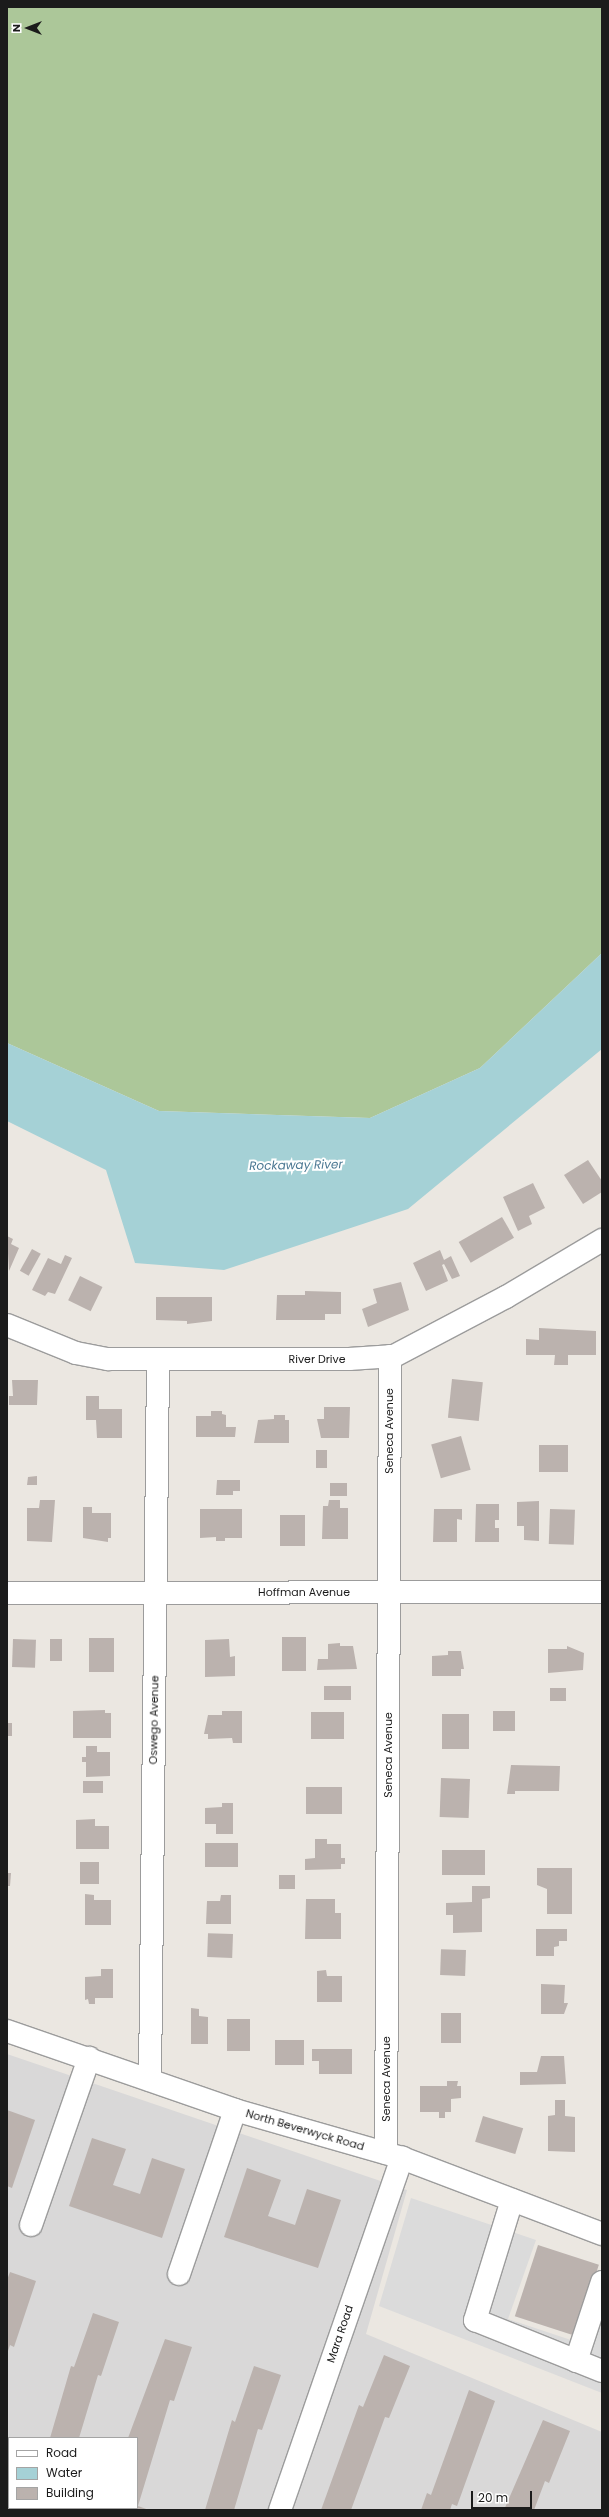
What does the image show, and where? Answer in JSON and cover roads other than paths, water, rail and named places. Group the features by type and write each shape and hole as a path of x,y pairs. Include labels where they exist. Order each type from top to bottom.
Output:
{"street":[{"name":"River Drive","path":"7,1325 76,1353 108,1359 158,1360 390,1356 506,1297 602,1240"},
{"name":"Seneca Avenue","path":"390,1356 389,1592 394,2156"},
{"name":"Oswego Avenue","path":"150,2080 158,1360"},
{"name":"Hoffman Avenue","path":"7,1594 156,1592 602,1592"},
{"name":"North Beverwyck Road","path":"7,2031 89,2058 235,2110 394,2156 602,2234"},
{"path":"31,2225 89,2058"},
{"path":"179,2274 235,2110"},
{"name":"Mara Road","path":"280,2510 394,2156"},
{"path":"512,2200 475,2320 602,2371"},
{"path":"576,2360 602,2282"}],"water":[{"name":"Rockaway River","path":"602,953 602,1049 408,1209 224,1270 135,1263 106,1170 7,1121 7,1043 159,1111 370,1118 480,1068"}]}
